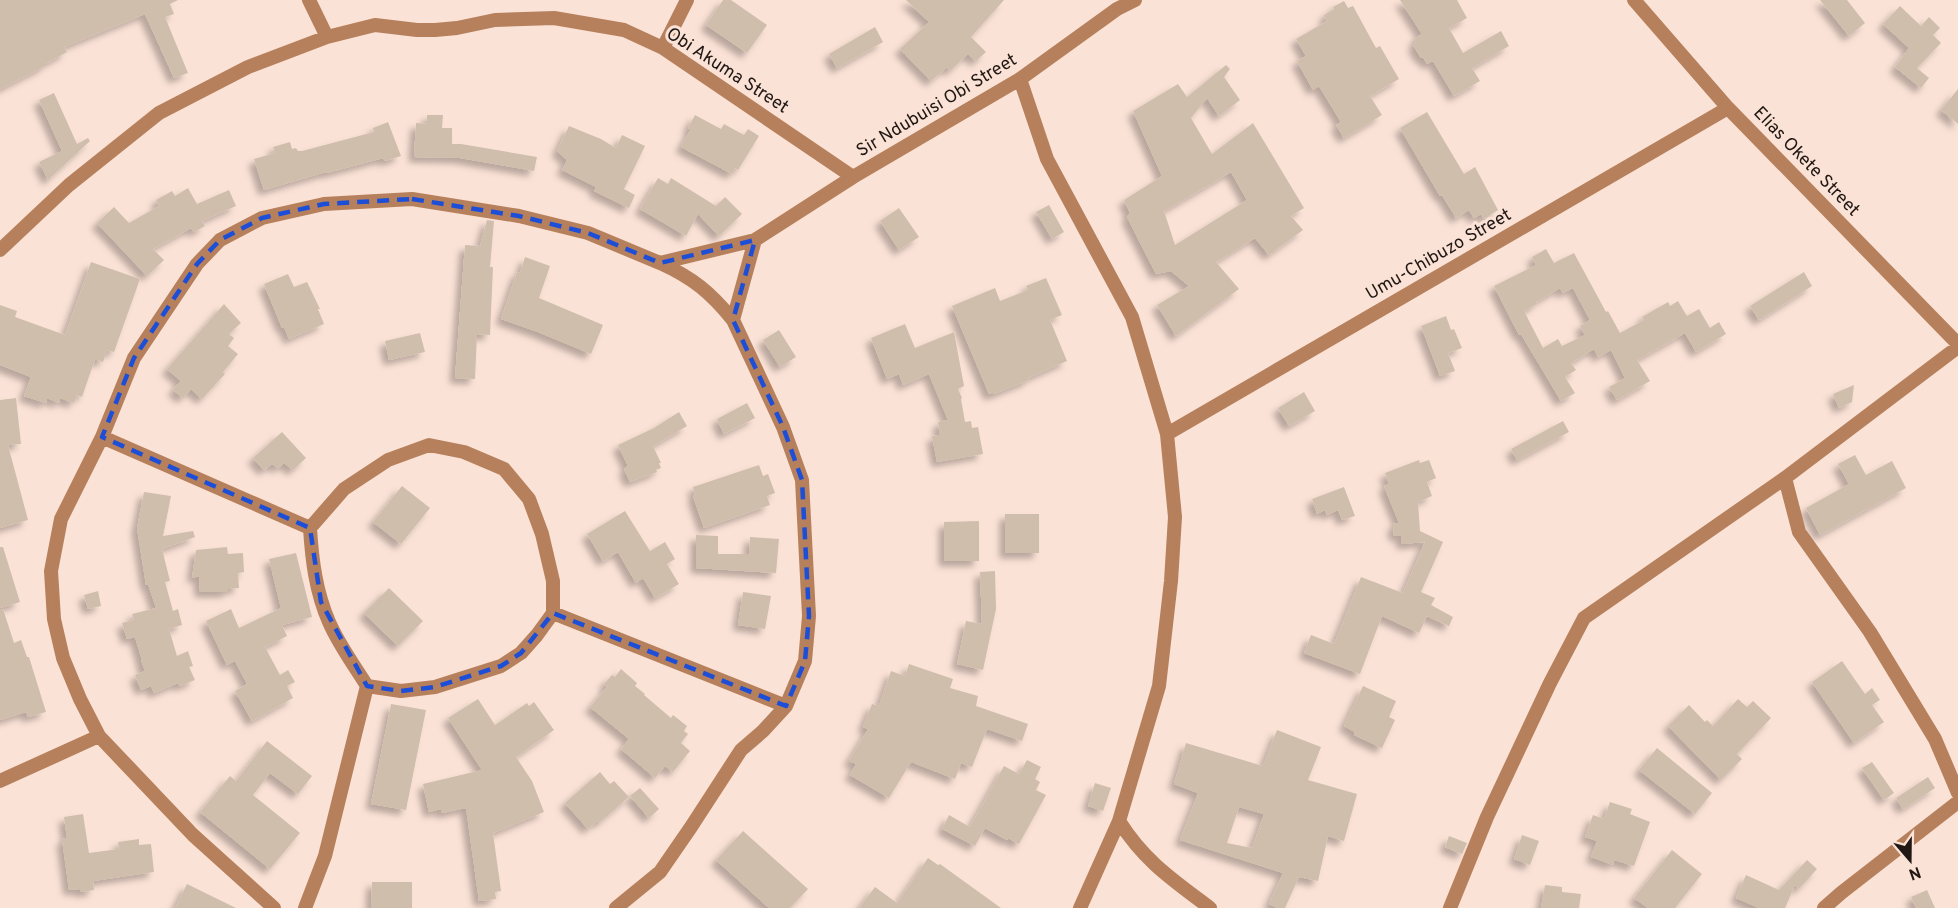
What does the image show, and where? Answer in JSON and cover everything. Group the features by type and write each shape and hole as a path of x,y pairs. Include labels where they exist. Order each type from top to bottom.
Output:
{"street":[{"path":"309,0 327,37"},
{"path":"663,48 687,0"},
{"name":"Sir Ndubuisi Obi Street","path":"660,263 755,240 853,177 1020,79 1113,4 1135,0"},
{"name":"Elias Okete Street","path":"1634,0 1728,108 1958,345"},
{"name":"Obi Akuma Street","path":"0,250 69,185 159,113 248,67 327,37 375,25 435,30 495,20 554,18 624,30 663,48 853,177"},
{"path":"1020,79 1047,159 1132,317 1167,434 1175,518 1171,581 1159,686 1119,821 1080,908"},
{"name":"Umu-Chibuzo Street","path":"1167,434 1728,108"},
{"path":"274,908 193,834 99,736 63,658 54,619 51,572 61,519 102,437 134,358 197,264 220,240 262,218 324,204 412,199 519,216 588,233 680,272 699,284 733,320 783,427 802,480 809,616 805,661 786,706 741,750 660,872 616,908"},
{"path":"733,320 755,240"},
{"path":"1450,908 1487,817 1550,683 1584,618 1785,478 1958,345"},
{"path":"102,437 310,528"},
{"path":"305,908 325,856 367,686 330,624 321,602 315,579 310,528 344,489 388,460 429,446 464,452 504,469 529,499 542,534 553,581 553,613 521,653 501,666 435,687 401,691 367,686"},
{"path":"1785,478 1799,532 1870,632 1935,739 1958,793"},
{"path":"553,613 786,706"},
{"path":"0,782 99,736"},
{"path":"1824,908 1958,802"},
{"path":"1119,821 1132,842 1156,867 1210,908"}],"highlighted area":[{"path":"412,199 519,216 588,233 660,263 755,240 733,320 783,427 802,480 809,616 805,661 786,706 553,613 521,653 501,666 435,687 401,691 367,686 321,602 310,528 102,437 134,358 197,264 220,240 262,218 324,204"}],"building":[{"path":"0,0 178,0 170,4 174,14 165,17 188,73 174,78 145,14 64,47 67,52 0,89"},
{"path":"723,0 731,0 767,25 747,53 706,25"},
{"path":"906,0 1004,0 971,37 986,52 976,61 968,54 950,71 947,67 931,81 900,49 929,22"},
{"path":"1400,0 1457,0 1467,18 1449,28 1463,53 1501,31 1509,46 1472,68 1480,81 1454,96 1433,61 1427,64 1413,45 1417,42 1414,39 1422,34"},
{"path":"1820,0 1847,0 1865,23 1849,36"},
{"path":"1344,1 1348,8 1353,6 1376,48 1380,46 1399,79 1370,96 1382,115 1344,138 1336,125 1341,122 1319,86 1313,90 1297,61 1306,56 1296,39 1327,21 1324,15"},
{"path":"1900,6 1921,26 1929,17 1940,28 1933,35 1941,43 1917,68 1929,78 1921,88 1895,67 1909,48 1883,24"},
{"path":"875,27 883,42 837,68 829,54"},
{"path":"1226,65 1230,69 1224,77 1240,100 1219,116 1207,98 1191,118 1212,154 1253,123 1304,208 1291,216 1303,230 1269,255 1255,238 1216,262 1239,289 1176,336 1157,305 1189,286 1171,271 1156,274 1127,217 1130,213 1124,200 1162,176 1133,111 1178,84 1187,97","holes":["1231,172 1247,200 1175,245 1164,211"]},
{"path":"1958,89 1958,124 1941,110"},
{"path":"54,93 77,144 88,138 90,141 48,180 39,162 62,151 39,100"},
{"path":"1427,112 1464,174 1475,167 1498,210 1484,219 1481,214 1474,218 1469,210 1456,218 1442,195 1440,196 1400,128"},
{"path":"427,115 443,115 442,128 452,128 452,144 537,157 534,171 460,158 414,157 416,123 427,124"},
{"path":"695,115 721,129 724,124 744,135 748,129 759,136 738,170 735,168 732,174 681,147 691,129 688,128"},
{"path":"388,122 401,156 326,172 264,190 254,159 275,153 273,147 290,142 292,149 302,151 374,132 373,128"},
{"path":"569,126 616,148 622,135 645,146 624,189 635,195 629,208 594,191 596,187 562,170 567,160 557,151"},
{"path":"658,178 668,184 671,178 716,206 725,197 742,214 719,236 698,214 686,236 640,209"},
{"path":"188,188 197,204 229,190 236,206 202,221 205,226 194,232 191,228 153,249 164,260 147,276 97,223 114,207 129,223 159,206 156,200 172,191 175,196"},
{"path":"1049,205 1064,232 1052,239 1036,212"},
{"path":"899,208 919,237 899,250 880,221"},
{"path":"487,220 494,221 490,267 493,267 490,335 477,334 475,379 455,378 465,245 480,246"},
{"path":"1546,249 1554,263 1574,253 1620,333 1644,320 1642,317 1668,302 1670,306 1678,301 1687,316 1699,309 1710,328 1719,322 1726,334 1696,352 1685,333 1637,360 1650,381 1617,400 1609,387 1625,378 1611,350 1598,357 1594,349 1571,363 1576,370 1565,377 1575,393 1561,401 1521,334 1519,335 1494,286 1536,265 1532,257","holes":["1560,288 1563,293 1573,288 1590,320 1580,326 1585,335 1562,346 1558,339 1543,348 1524,311"]},
{"path":"525,257 550,266 539,298 603,325 591,354 501,319 517,272 520,273"},
{"path":"91,262 140,279 114,352 107,350 103,362 95,359 82,397 77,395 74,403 60,398 59,403 47,398 46,403 24,396 31,377 0,365 0,305 17,311 15,317 65,335"},
{"path":"1804,272 1812,286 1759,320 1750,306"},
{"path":"288,274 294,287 307,282 320,309 318,309 324,324 289,339 284,327 282,328 264,284"},
{"path":"1046,278 1062,315 1050,320 1067,361 1028,378 1029,380 989,394 952,306 995,288 1000,301 1028,290 1026,286"},
{"path":"224,304 241,323 229,334 234,338 228,346 238,354 223,372 225,374 202,399 191,389 183,398 173,390 181,381 167,369"},
{"path":"1446,316 1462,348 1448,353 1455,371 1440,376 1421,326"},
{"path":"905,324 915,348 954,332 964,386 958,389 962,398 965,422 971,421 972,428 978,427 983,454 937,462 932,436 940,435 938,422 948,420 929,374 903,385 899,374 887,379 871,338"},
{"path":"779,330 796,357 780,367 763,340"},
{"path":"420,333 425,352 389,360 385,341"},
{"path":"1854,385 1852,402 1839,408 1833,394"},
{"path":"1304,392 1315,411 1289,426 1278,408"},
{"path":"16,398 21,444 8,445 28,520 0,528 0,400"},
{"path":"747,403 755,418 724,434 717,419"},
{"path":"679,412 687,426 653,446 661,468 656,470 657,472 630,482 624,469 628,466 618,445 654,428"},
{"path":"1563,421 1569,432 1517,460 1511,449"},
{"path":"282,432 306,458 293,470 284,463 278,468 272,464 264,470 253,458"},
{"path":"1855,455 1866,475 1892,461 1906,488 1820,535 1806,508 1849,484 1838,464"},
{"path":"1419,460 1420,463 1429,460 1436,478 1427,482 1432,496 1418,502 1420,531 1443,542 1421,592 1435,598 1431,605 1453,617 1449,626 1427,616 1419,633 1382,616 1360,674 1304,653 1311,635 1334,644 1361,577 1403,593 1425,542 1402,544 1401,535 1394,536 1393,524 1399,523 1384,486 1389,484 1385,473"},
{"path":"759,465 763,476 768,474 775,493 767,496 770,505 704,528 693,496 695,495 693,487"},
{"path":"402,486 430,508 401,544 373,522"},
{"path":"1344,487 1355,516 1342,520 1338,510 1327,515 1325,510 1317,514 1312,499"},
{"path":"144,492 171,496 163,536 193,531 195,537 162,549 170,581 165,582 173,611 178,609 182,625 169,629 177,656 188,651 193,666 189,667 195,680 180,686 178,683 154,693 151,686 141,690 135,675 145,671 142,660 135,637 127,639 122,623 134,620 132,614 156,608 148,584 146,585 137,528"},
{"path":"625,511 650,551 665,542 675,559 667,564 679,584 655,598 643,578 636,583 618,552 603,561 587,534"},
{"path":"1005,514 1039,514 1039,553 1005,553"},
{"path":"979,521 979,561 944,561 944,522"},
{"path":"696,535 718,536 718,554 749,554 750,537 779,539 776,573 696,568"},
{"path":"0,547 3,547 20,602 0,608"},
{"path":"227,547 228,554 243,553 244,572 238,573 239,588 228,589 228,592 200,592 199,576 192,578 196,550"},
{"path":"296,553 312,617 282,625 287,636 265,647 280,675 288,670 295,682 287,686 293,698 252,721 235,691 247,684 235,661 227,665 206,621 231,609 239,628 281,608 269,559"},
{"path":"995,571 996,609 983,670 957,664 966,621 982,624 980,572"},
{"path":"389,588 423,621 398,646 364,613"},
{"path":"98,591 101,606 88,609 84,595"},
{"path":"743,592 771,596 765,629 738,625"},
{"path":"0,609 3,609 14,643 21,640 27,657 29,657 46,712 28,717 26,712 0,720"},
{"path":"1842,661 1865,694 1872,688 1880,700 1872,705 1884,722 1854,743 1812,682"},
{"path":"909,664 953,679 950,688 978,696 976,706 1028,724 1022,741 987,729 972,767 961,763 955,779 911,762 889,798 850,775 856,764 849,761 868,729 863,727 872,704 879,706 891,671 905,676"},
{"path":"621,669 637,683 635,686 644,695 671,718 673,715 687,726 684,731 688,734 681,743 690,751 673,772 665,766 655,778 621,749 629,739 590,707 607,687 604,684 612,675 615,677"},
{"path":"1363,686 1396,701 1389,717 1395,720 1382,748 1354,735 1355,732 1344,726"},
{"path":"478,699 495,725 527,703 529,706 534,702 554,730 516,757 532,781 544,812 493,833 501,891 495,892 496,899 479,901 466,808 442,813 441,809 429,812 423,784 482,770 448,718"},
{"path":"1738,699 1747,707 1753,701 1771,718 1737,754 1742,759 1721,780 1668,726 1689,705 1705,722 1707,720 1713,726"},
{"path":"391,704 426,710 406,810 371,804"},
{"path":"1277,730 1321,747 1308,780 1357,794 1344,841 1328,836 1318,881 1299,877 1285,908 1277,908 1269,904 1283,873 1180,840 1198,793 1174,784 1186,743 1263,766","holes":["1239,807 1264,814 1252,848 1227,843"]},
{"path":"267,741 312,776 298,794 270,773 253,795 300,833 270,869 200,812 230,776 236,781"},
{"path":"1657,748 1712,793 1695,814 1639,770"},
{"path":"1027,760 1041,767 1035,779 1040,782 1036,790 1046,795 1019,844 985,828 975,846 942,829 949,815 970,827 1004,766 1019,774"},
{"path":"1872,762 1894,793 1884,800 1862,768"},
{"path":"600,772 610,784 614,781 629,797 599,823 597,821 588,829 565,803"},
{"path":"1928,777 1935,788 1903,809 1896,798"},
{"path":"1095,783 1111,788 1103,811 1088,806"},
{"path":"640,788 659,809 649,818 630,796"},
{"path":"1610,802 1632,809 1630,814 1650,822 1634,866 1614,860 1613,865 1591,857 1597,841 1585,837 1593,815 1604,819"},
{"path":"83,814 89,853 119,849 118,842 139,839 139,845 151,844 154,872 93,881 94,890 80,892 80,889 69,890 62,839 67,838 64,817"},
{"path":"743,831 808,889 790,908 769,908 716,860"},
{"path":"1522,835 1539,841 1530,865 1514,859"},
{"path":"1449,836 1467,843 1462,854 1445,847"},
{"path":"1672,850 1702,874 1675,908 1648,908 1634,898"},
{"path":"928,858 940,864 1001,908 859,908 875,887 897,903"},
{"path":"1807,860 1817,869 1799,889 1795,885 1785,908 1759,908 1736,898 1746,875 1779,890"},
{"path":"372,882 412,882 412,908 371,908"},
{"path":"187,884 236,908 175,908"},
{"path":"1545,885 1562,887 1562,892 1581,894 1579,908 1541,908"},
{"path":"1927,890 1935,908 1916,908 1911,897"}]}
